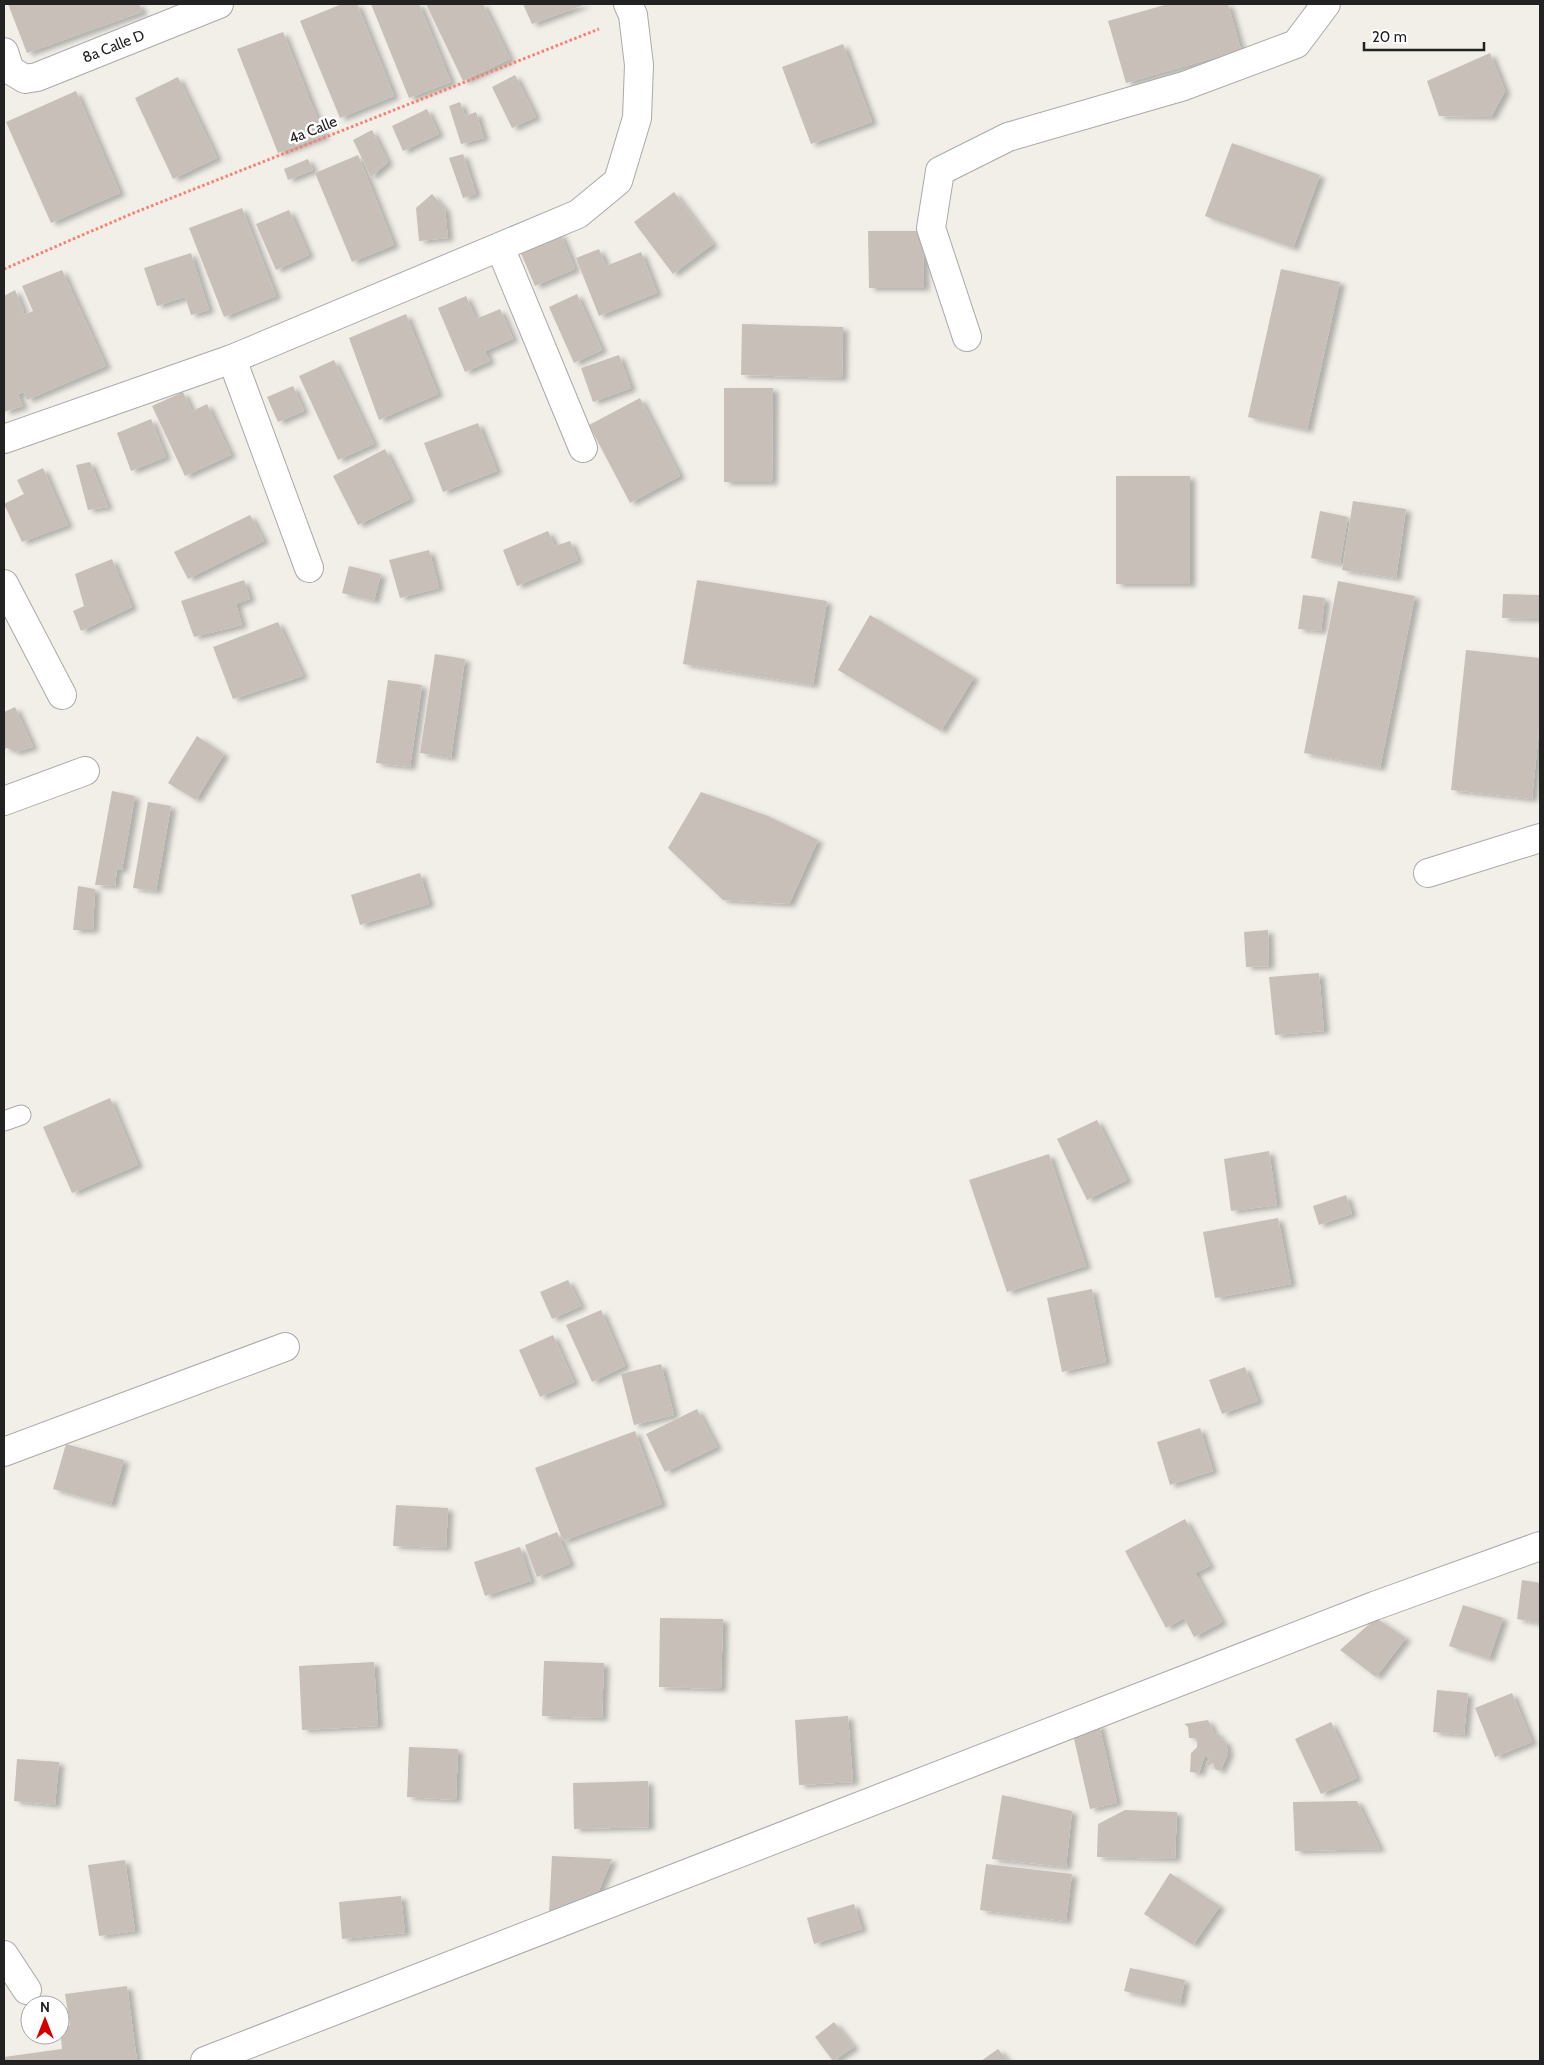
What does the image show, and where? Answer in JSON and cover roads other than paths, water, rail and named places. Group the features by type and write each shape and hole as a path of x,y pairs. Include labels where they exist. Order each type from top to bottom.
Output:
{"street":[{"name":"8a Calle D","path":"11,73 37,77 219,4"},
{"path":"967,337 931,228 940,171 1008,137 1184,86 1296,44 1326,4"},
{"path":"4,440 232,359 578,214 618,180 637,118 639,65 631,9"},
{"path":"500,247 582,448"},
{"path":"232,359 309,568"},
{"path":"4,584 62,695"},
{"path":"4,801 85,772"},
{"path":"1428,873 1540,838"},
{"path":"4,1452 285,1347"},
{"path":"205,2061 1374,1606 1540,1546"},
{"path":"4,1955 27,1990"}]}
